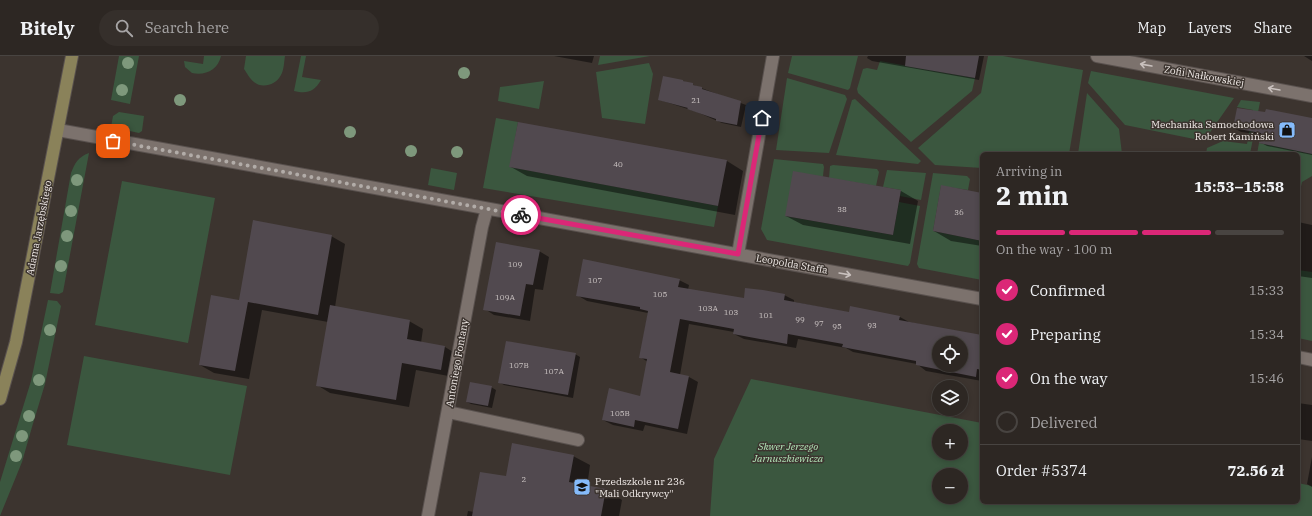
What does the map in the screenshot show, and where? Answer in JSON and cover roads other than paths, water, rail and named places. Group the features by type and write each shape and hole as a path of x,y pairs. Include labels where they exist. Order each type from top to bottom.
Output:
{"street":[{"name":"Adama Jarzębskiego","path":"0,399 16,342 72,56"},
{"path":"738,254 773,56"},
{"name":"Zofii Nałkowskiej","path":"1097,56 1312,96"},
{"name":"Leopolda Staffa","path":"58,130 980,299"},
{"name":"Antoniego Fontany","path":"428,516 480,235 487,209"},
{"path":"1300,357 1312,360"},
{"path":"448,412 578,440"}],"place":[{"name":"Mechanika Samochodowa Robert Kamiński","path":"1287,130"},
{"name":"Przedszkole nr 236 \"Mali Odkrywcy\"","path":"582,487"}],"park label":[{"name":"Skwer Jerzego Jarnuszkiewicza","path":"788,452"}]}
